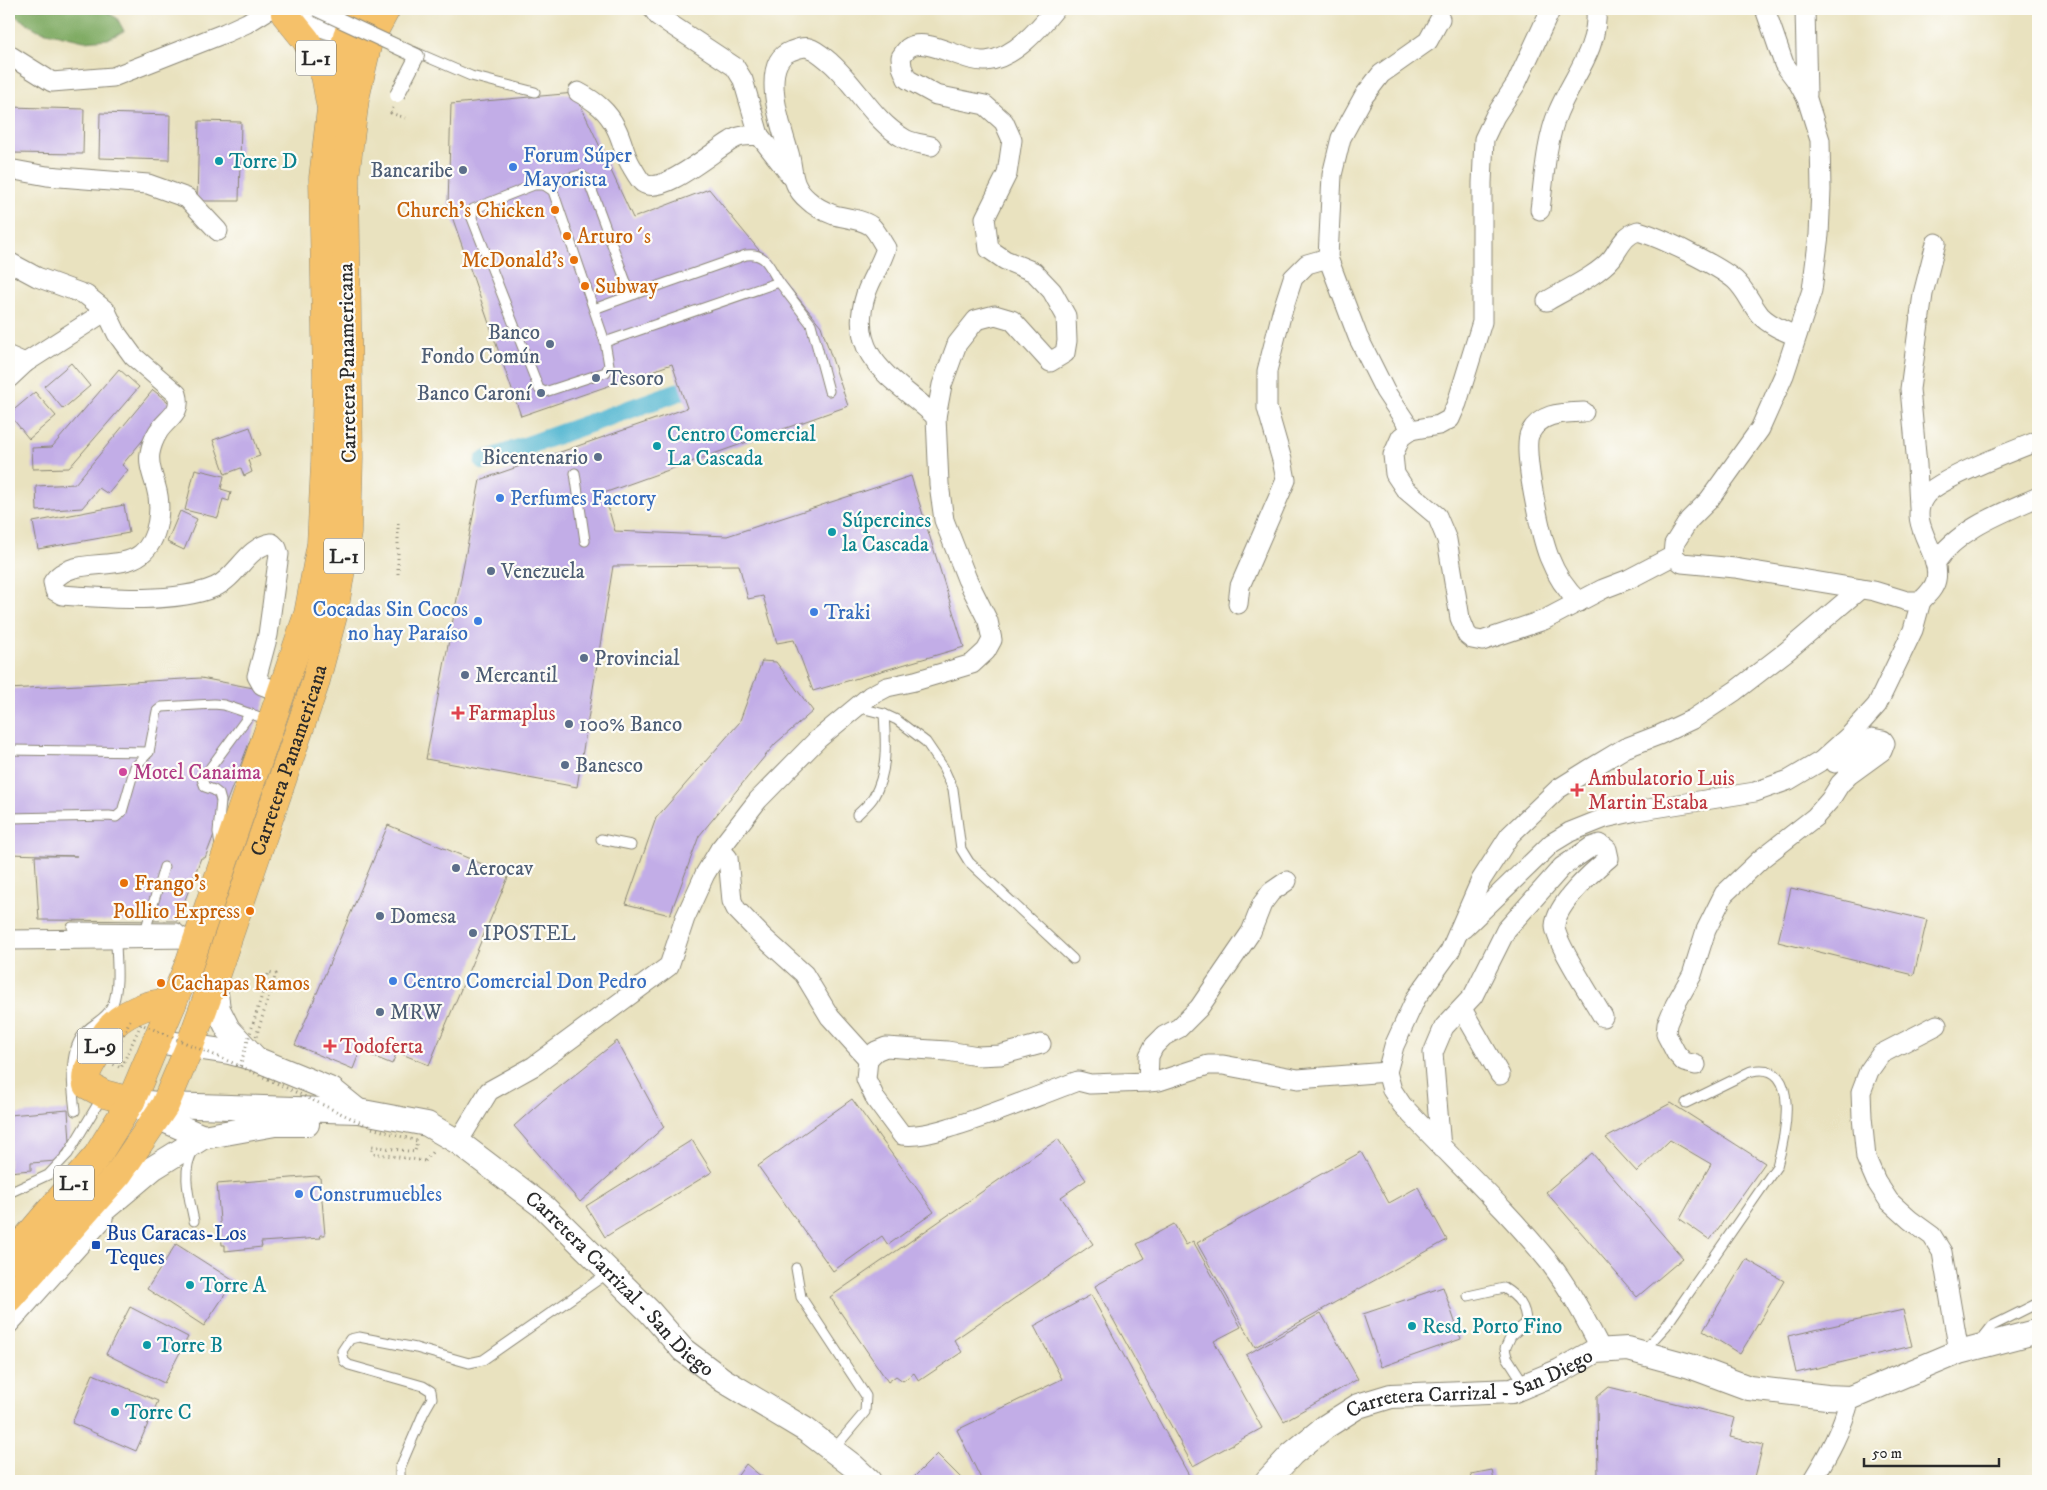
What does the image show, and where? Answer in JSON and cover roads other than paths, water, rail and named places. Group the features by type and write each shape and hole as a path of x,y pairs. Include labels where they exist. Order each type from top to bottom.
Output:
{"main road":[{"path":"342,9 357,39"},
{"name":"Carretera Panamericana","path":"9,1259 97,1156 131,1102 189,964 190,938 223,863 261,717 282,693 308,614 321,544 327,380 322,178 343,104 357,39 359,9"},
{"name":"Carretera Panamericana","path":"357,39 386,9"},
{"name":"L-1","path":"280,10 306,40 343,104"},
{"name":"Carretera Panamericana","path":"9,1298 119,1174 161,1111 189,1048 214,979 315,684 334,612 347,533 349,458 343,104"},
{"name":"L-9","path":"131,1102 104,1094 87,1085 85,1076 106,1034 116,1023 144,1007 165,1002 172,1004"}],"street":[{"path":"316,9 417,56 397,95"},
{"path":"653,9 658,16 735,67 743,80 759,135 808,200 832,214 870,226 886,248 881,264 866,293 862,310 862,341 880,369 936,417"},
{"path":"458,1142 489,1091 534,1066 669,966 685,918 705,874 720,849 758,800 818,739 870,696 887,687 972,664 986,651 992,640 988,622 967,579 944,520 939,484 936,417 942,384 957,344 976,320 995,314 1012,320 1050,362 1064,354 1067,341 1066,316 1052,291 1034,272 1005,260 989,249 985,218 1007,174 1012,140 1004,122 985,105 936,95 907,79 902,67 901,57 908,48 920,44 953,53 971,61 987,61 1011,53 1055,9"},
{"path":"1551,9 1516,84 1495,116 1484,139 1482,322 1463,386 1450,419 1439,425 1411,430 1401,437 1394,455 1395,474 1405,489 1437,516 1447,540 1460,618 1467,635 1472,639 1482,641 1544,620 1672,556"},
{"path":"1540,210 1548,154 1558,112 1589,50 1596,29 1596,9"},
{"path":"1672,556 1674,544 1689,520 1709,500 1760,429 1784,375 1812,290 1819,235 1821,190 1820,140 1807,99 1799,84 1784,64 1765,9"},
{"path":"1805,9 1807,99"},
{"path":"9,55 52,82 113,78 280,10 357,39"},
{"path":"1411,430 1384,391 1358,337 1328,258 1332,175 1341,138 1364,96 1381,74 1428,41 1440,19"},
{"path":"792,178 791,160 777,112 774,76 778,62 788,52 800,48 809,48 822,54 846,76 873,110 890,127 906,139 930,146"},
{"path":"578,92 594,101 604,110 616,128 629,163 643,183 652,186 667,182 685,173 724,145 739,137 759,135"},
{"path":"9,168 47,176 148,184 187,198 218,230"},
{"path":"1547,301 1589,276 1611,259 1630,233 1638,231 1720,270 1735,280 1760,316 1778,328 1796,336"},
{"path":"1455,938 1552,843 1570,832 1612,816 1714,797 1756,792 1789,780 1821,761 1850,735 1877,705 1913,630 1921,601 1931,591 1936,579 1935,563 1923,535 1919,508 1910,389 1924,294 1936,243"},
{"path":"1238,604 1240,586 1286,480 1267,408 1267,371 1282,312 1293,278 1306,264 1328,258"},
{"path":"9,262 37,277 86,295 106,311 117,334 132,356 177,394 180,402 178,408 158,432 150,454 151,474 156,488 157,524 150,544 132,560 68,570 58,575 54,582 55,591 62,595 115,599 182,595 216,587 231,576 257,548 261,545 272,543 277,548 279,554 268,635 258,676 262,685 282,693"},
{"path":"9,378 17,359 106,311"},
{"path":"1578,602 1564,587 1549,556 1536,506 1528,460 1529,434 1538,422 1550,415 1584,412"},
{"path":"1919,508 1925,495 1952,479 2038,442"},
{"path":"1935,563 1944,550 1962,536 1998,514 2038,497"},
{"path":"1672,556 1682,563 1735,568 1874,591 1907,601 1921,601"},
{"path":"1602,1351 1581,1310 1550,1263 1402,1105 1392,1090 1387,1072 1394,1046 1416,998 1450,951 1481,880 1510,835 1558,789 1625,748 1693,719 1735,691 1787,651 1860,589"},
{"path":"1696,1065 1684,1062 1676,1053 1666,1034 1667,1024 1675,1005 1692,975 1706,930 1724,894 1761,859 1815,817 1830,800 1840,784 1849,775 1882,751 1885,743 1883,740 1872,738 1861,743 1824,772 1799,782 1789,780"},
{"path":"1442,1148 1437,1116 1434,1053 1444,1028 1473,996 1506,930 1562,867 1591,847 1600,844 1607,849 1609,858 1584,878 1561,911 1555,925 1564,949 1603,1017"},
{"path":"720,849 728,858 732,901 736,909 763,938 804,974 830,1017 868,1059"},
{"path":"1148,1082 1149,1056 1154,1046 1164,1036 1180,1028 1199,1008 1251,932 1262,904 1271,892 1288,881"},
{"path":"9,940 190,938"},
{"path":"214,979 218,1009 228,1029 281,1080 286,1095 281,1116"},
{"path":"1462,1010 1500,1075"},
{"path":"1938,1025 1881,1054 1869,1070 1861,1092 1862,1117 1866,1158 1876,1181 1889,1201 1932,1236 1942,1252 1968,1349"},
{"path":"156,1041 256,1058 332,1090 358,1110"},
{"path":"1042,1044 1000,1055 978,1056 947,1051 886,1047 876,1051 868,1059 866,1079 876,1100 902,1135 910,1136 930,1133 978,1119 1078,1081 1090,1084 1160,1081 1208,1065 1223,1065 1298,1079 1387,1072"},
{"name":"L-9","path":"131,1102 161,1111 281,1116 336,1123 358,1110"},
{"name":"Carretera Carrizal - San Diego","path":"358,1110 427,1124 458,1142 545,1208 650,1312 683,1350 723,1380 806,1430 869,1481"},
{"name":"L-9","path":"161,1111 203,1137"},
{"name":"L-9","path":"43,1261 153,1168 203,1137 281,1116"},
{"path":"9,1324 107,1215 153,1168"},
{"name":"Carretera Carrizal - San Diego","path":"1267,1481 1299,1449 1325,1428 1358,1406 1391,1396 1512,1391 1560,1372 1595,1351 1628,1349 1690,1366 1749,1388 1850,1398 1968,1349 2038,1331"},
{"path":"1812,1481 1831,1450 1844,1422 1850,1398"}],"lane":[{"path":"357,39 416,51 471,76 536,92"},
{"path":"544,185 553,191 605,342 609,365 606,372 544,392 539,389 472,218 473,209 534,185 544,185 580,174 588,180 629,290 635,294"},
{"path":"594,309 756,253 762,257 812,324 829,391"},
{"path":"605,342 779,282"},
{"path":"575,473 585,541"},
{"path":"9,818 116,817 122,812 135,767 149,752 158,711 162,706 224,705 261,717 202,779 205,787 219,794 221,801 218,832 223,863"},
{"path":"857,707 884,714 897,720 926,742 943,767 954,789 960,849 969,862 1073,959"},
{"path":"857,815 872,799 884,771 886,739 884,714"},
{"path":"9,750 149,752"},
{"path":"601,839 631,845"},
{"path":"146,928 164,867"},
{"path":"72,927 177,928 190,938"},
{"path":"75,1110 71,1077 74,1055 85,1032 106,1015 113,1006 116,986 116,939"},
{"path":"1641,1353 1666,1326 1694,1286 1777,1166 1782,1150 1786,1121 1786,1093 1779,1077 1768,1071 1752,1071 1686,1103"},
{"path":"9,1193 48,1175 68,1154 104,1094"},
{"path":"194,1221 188,1192 188,1167 191,1154 203,1137"},
{"path":"796,1268 801,1298 866,1396 865,1412 832,1450"},
{"path":"403,1481 400,1476 400,1468 432,1398 431,1391 423,1386 349,1365 344,1361 342,1351 350,1339 359,1337 416,1348 470,1363 483,1360 610,1271"},
{"path":"1468,1296 1504,1288 1516,1295 1526,1311 1526,1323 1510,1336 1505,1349 1507,1357 1525,1386"},
{"path":"1968,1349 1992,1326 2038,1303"}],"waterway":[{"path":"484,461 678,392"}],"place":[{"name":"Torre D","path":"219,161"},
{"name":"Forum Súper Mayorista","path":"513,167"},
{"name":"Bancaribe","path":"463,170"},
{"name":"Church's Chicken","path":"555,210"},
{"name":"Arturo´s","path":"567,236"},
{"name":"McDonald's","path":"574,260"},
{"name":"Subway","path":"585,286"},
{"name":"Banco Fondo Común","path":"550,344"},
{"name":"Tesoro","path":"596,378"},
{"name":"Banco Caroní","path":"541,393"},
{"name":"Centro Comercial La Cascada","path":"657,446"},
{"name":"Bicentenario","path":"598,457"},
{"name":"Perfumes Factory","path":"500,498"},
{"name":"Súpercines la Cascada","path":"832,532"},
{"name":"Venezuela","path":"491,571"},
{"name":"Traki","path":"814,612"},
{"name":"Cocadas Sin Cocos no hay Paraíso","path":"478,621"},
{"name":"Provincial","path":"584,658"},
{"name":"Mercantil","path":"465,675"},
{"name":"Farmaplus","path":"458,713"},
{"name":"100% Banco","path":"569,724"},
{"name":"Banesco","path":"565,765"},
{"name":"Motel Canaima","path":"123,772"},
{"name":"Ambulatorio Luis Martin Estaba","path":"1577,790"},
{"name":"Aerocav","path":"456,868"},
{"name":"Frango's","path":"124,883"},
{"name":"Pollito Express","path":"250,911"},
{"name":"Domesa","path":"380,916"},
{"name":"IPOSTEL","path":"473,933"},
{"name":"Centro Comercial Don Pedro","path":"393,981"},
{"name":"Cachapas Ramos","path":"161,983"},
{"name":"MRW","path":"380,1012"},
{"name":"Todoferta","path":"330,1046"},
{"name":"Construmuebles","path":"299,1194"},
{"name":"Bus Caracas-Los Teques","path":"96,1245"},
{"name":"Torre A","path":"190,1285"},
{"name":"Resd. Porto Fino","path":"1412,1326"},
{"name":"Torre B","path":"147,1345"},
{"name":"Torre C","path":"115,1412"}]}
